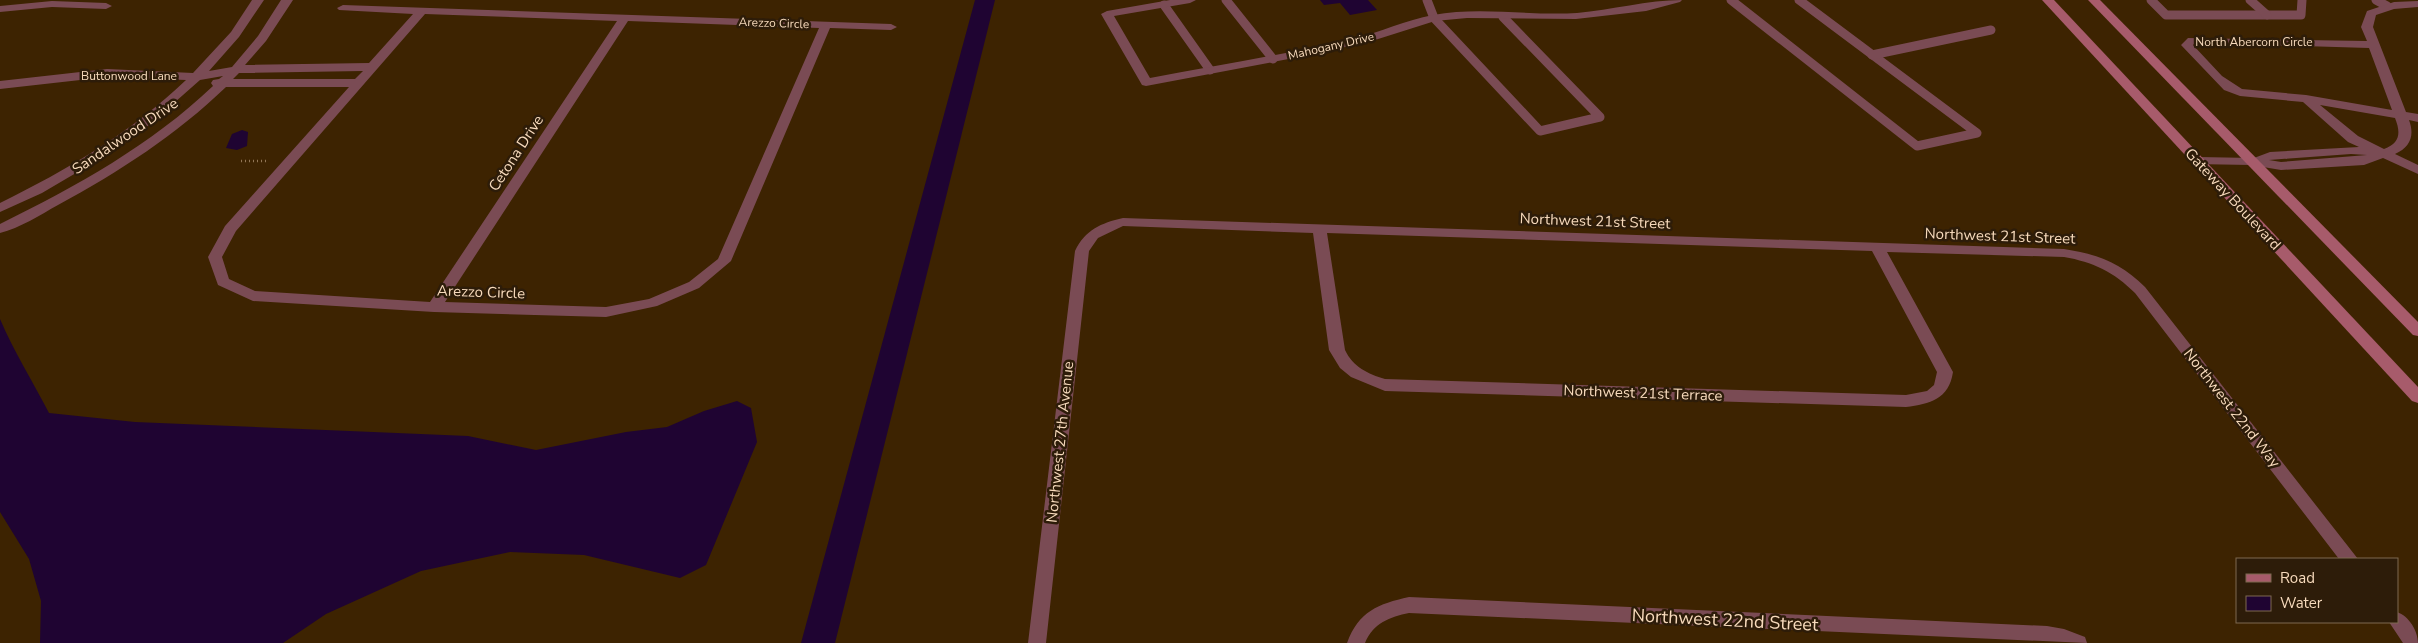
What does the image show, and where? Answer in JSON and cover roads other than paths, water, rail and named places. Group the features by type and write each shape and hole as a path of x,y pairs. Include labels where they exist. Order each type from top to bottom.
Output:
{"main road":[{"name":"Gateway Boulevard","path":"2048,0 2418,398"},
{"path":"2094,0 2418,331"}],"street":[{"name":"Sandalwood Drive","path":"0,208 47,184 105,148 175,98 199,77 226,46 258,0"},
{"name":"Sandalwood Drive","path":"0,229 113,167 159,136 238,69 277,18 287,0"},
{"name":"Mahogany Drive","path":"1190,0 1107,14 1146,82 1273,59 1371,38 1434,18 1467,15 1576,16 1646,8 1676,0"},
{"path":"0,9 52,4 106,6"},
{"path":"2198,161 2251,161 2281,166 2364,161 2393,150 2403,143 2405,130 2401,115 2372,45 2367,27 2371,13 2388,6 2418,4"},
{"name":"Arezzo Circle","path":"343,8 891,27"},
{"name":"Arezzo Circle","path":"422,11 230,229 215,258 222,282 253,296 434,307 606,312 652,304 694,286 724,261 826,25"},
{"name":"Cetona Drive","path":"434,307 625,18"},
{"name":"North Abercorn Circle","path":"2372,45 2209,40 2188,42 2190,50 2228,87 2240,92 2257,96 2306,99 2418,118"},
{"path":"300,83 313,68"},
{"path":"199,77 238,69 371,68"},
{"name":"Buttonwood Lane","path":"0,84 106,74 199,77"},
{"path":"199,77 221,84 358,82"},
{"path":"2306,99 2353,139 2418,170"},
{"name":"Northwest 21st Street","path":"1086,241 1101,229 1123,222 2064,253 2087,256 2108,263"},
{"name":"Northwest 21st Terrace","path":"1319,228 1337,350 1342,362 1352,372 1367,380 1395,385 1906,401 1924,399 1937,393 1944,384 1945,372 1877,247"},
{"name":"Northwest 27th Avenue","path":"1037,643 1082,251 1086,241"},
{"name":"Northwest 22nd Way","path":"2108,263 2125,273 2140,290 2348,558"},
{"name":"Northwest 22nd Street","path":"1356,643 1363,627 1372,618 1389,610 1409,606 2047,634 2064,637 2078,643"},
{"path":"2398,621 2414,643"}],"lane":[{"path":"1226,0 1273,59"},
{"path":"1427,0 1434,18 1540,130 1600,117 1503,16"},
{"path":"1731,0 1917,146 1977,132 1799,0"},
{"path":"2151,0 2166,15 2301,15 2302,0"},
{"path":"2250,0 2268,15"},
{"path":"2376,0 2388,6"},
{"path":"1164,4 1210,70"},
{"path":"1872,54 1991,30"}],"water":[{"path":"1320,0 1368,0 1377,10 1350,15 1340,3 1324,5"},
{"path":"242,130 248,132 247,146 237,150 226,148 232,134"},
{"path":"0,319 17,355 49,413 135,422 468,436 536,450 626,432 667,427 704,411 737,401 751,408 757,442 706,565 680,578 584,555 510,552 421,571 326,614 283,643 40,643 41,601 29,559 0,512"}],"waterway":[{"path":"818,643 985,0"}]}
